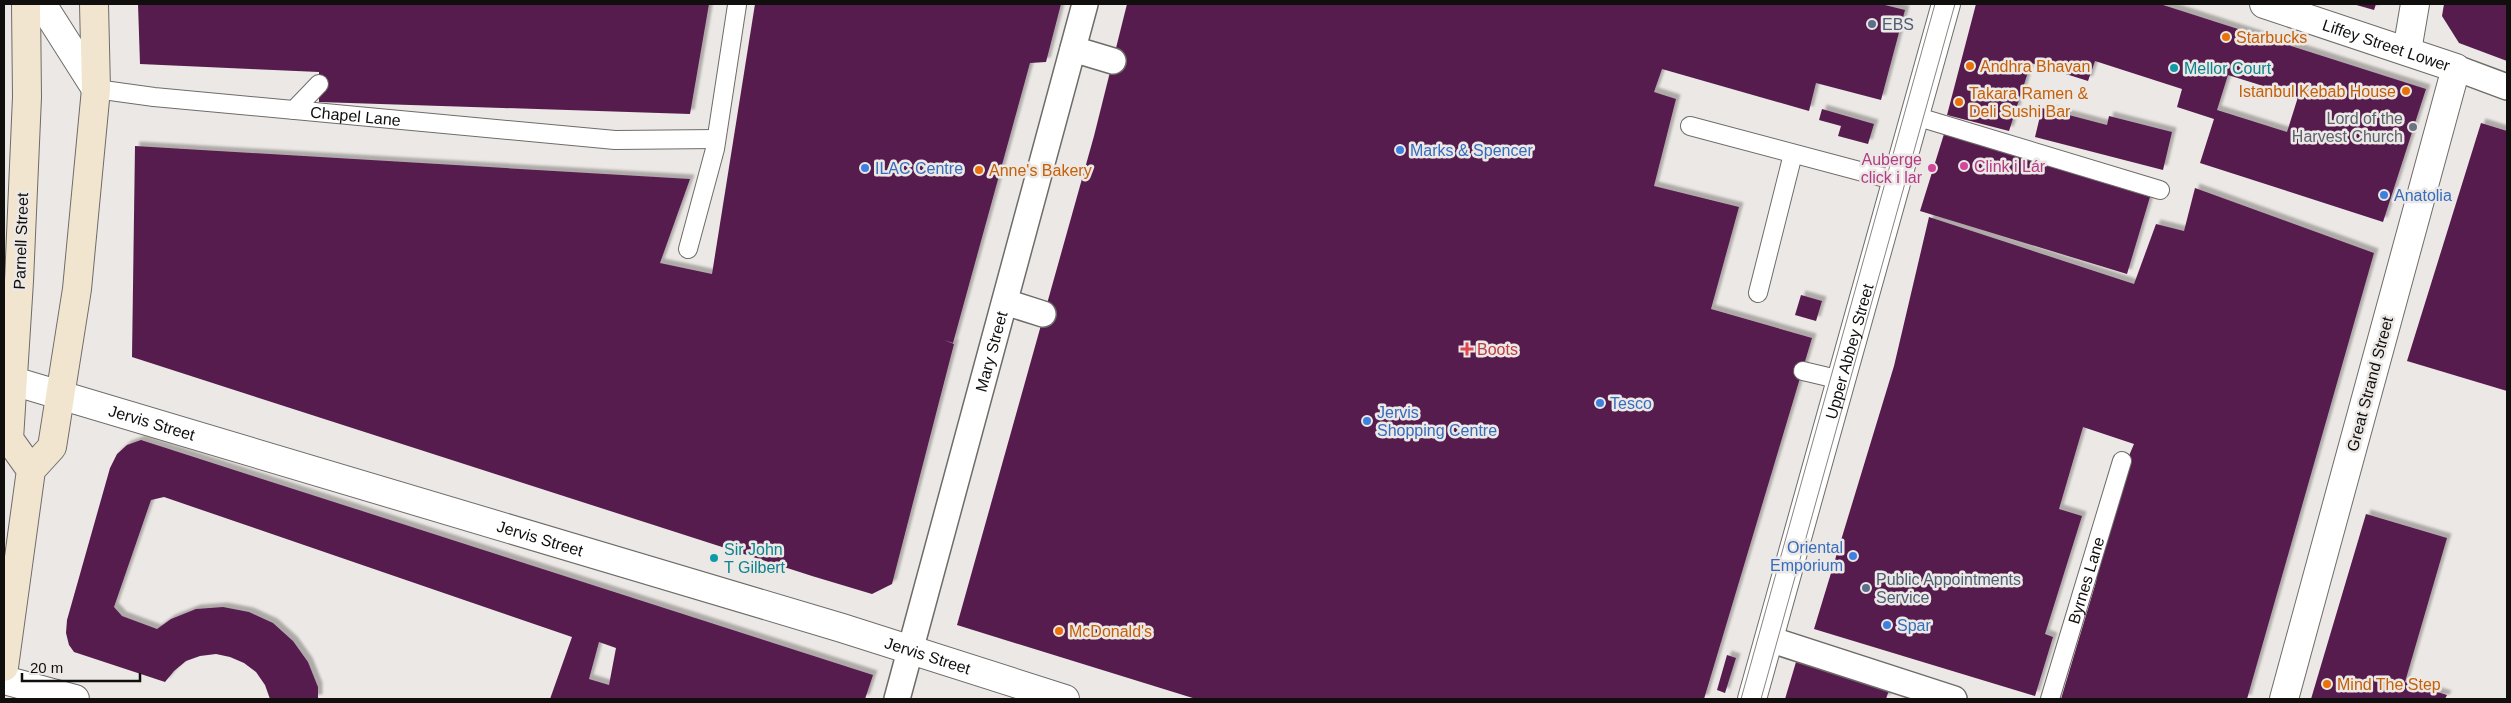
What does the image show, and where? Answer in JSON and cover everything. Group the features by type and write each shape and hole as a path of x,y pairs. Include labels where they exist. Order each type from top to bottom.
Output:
{"main road":[{"name":"Parnell Street","path":"26,4 27,97 9,439 31,470"},
{"path":"4,667 31,470 52,447 77,289 96,89 94,4"}],"street":[{"path":"42,4 96,89"},
{"name":"Mary Street","path":"897,699 1085,4"},
{"name":"Upper Abbey Street","path":"1752,699 1946,4"},
{"name":"Liffey Street Lower","path":"2264,4 2407,51 2507,87"},
{"path":"2407,51 2415,4"},
{"path":"1073,49 1113,61"},
{"name":"Great Strand Street","path":"2284,699 2456,68"},
{"path":"1005,302 1043,314"},
{"name":"Jervis Street","path":"13,382 910,649 1065,699"},
{"path":"1769,639 1954,699"},
{"path":"4,680 75,699"}],"lane":[{"path":"688,249 716,139 737,5"},
{"path":"294,110 319,84"},
{"name":"Chapel Lane","path":"96,89 294,110 615,140 716,139"},
{"path":"1915,116 2160,190"},
{"path":"1690,126 1897,181"},
{"path":"1758,293 1793,154"},
{"path":"1803,371 1841,380"},
{"name":"Byrnes Lane","path":"2050,699 2122,461"}],"building":[{"path":"138,4 709,4 690,114 319,102 319,72 140,64"},
{"path":"755,4 1061,4 1046,62 1030,63 953,343 944,340 954,344 892,584 872,594 132,357 135,146 690,179 660,263 712,274"},
{"name":"Jervis Shopping Centre","path":"1127,4 1881,4 1905,10 1881,100 1816,83 1809,111 1662,69 1654,92 1676,99 1654,186 1739,207 1711,309 1812,338 1704,699 1196,699 957,625 1094,136"},
{"path":"1976,4 2160,4 2426,89 2383,222 2200,163 2214,119 2177,107 2182,89 2095,61 2088,81 2031,63 2009,131 1947,115","holes":["2228,75 2298,97 2287,132 2217,110"]},
{"path":"2353,4 2376,4 2374,10"},
{"path":"2444,4 2507,4 2507,61 2459,43 2442,16"},
{"path":"2042,108 2107,125 2109,116 2172,132 2163,170 2035,137"},
{"path":"1822,109 1874,124 1868,144 1838,136 1841,126 1819,120"},
{"path":"2481,123 2507,131 2507,391 2407,361"},
{"path":"1944,134 2150,197 2127,274 1920,211"},
{"path":"2195,188 2374,253 2247,699 2061,699 2096,582 2108,505 2134,444 2083,427 2059,509 2082,516 2045,634 2053,637 2035,696 1814,629 1894,366 1929,217 2134,284 2156,224 2184,231"},
{"path":"1801,295 1822,301 1816,321 1795,315"},
{"path":"141,440 873,675 865,699 550,699 572,637 164,497 151,500 114,607 122,616 157,629 171,619 196,609 223,607 249,612 273,623 293,641 308,662 318,687 318,699 270,699 265,685 256,672 244,663 216,654 200,656 186,661 165,682 74,652 69,645 66,633 67,620 110,468 117,454 127,445","holes":["599,642 616,648 609,685 589,679"]},
{"path":"2366,514 2447,538 2405,682 2447,695 2445,699 2311,699"},
{"path":"1727,655 1736,658 1725,693 1717,690"},
{"path":"1796,662 1889,690 1886,699 1785,699"}],"tram line":[{"path":"1741,699 1935,4"},
{"path":"1761,699 1955,4"}],"place":[{"name":"EBS","path":"1872,24"},
{"name":"Starbucks","path":"2226,37"},
{"name":"Andhra Bhavan","path":"1970,66"},
{"name":"Mellor Court","path":"2174,68"},
{"name":"Istanbul Kebab House","path":"2406,91"},
{"name":"Takara Ramen & Deli Sushi Bar","path":"1959,102"},
{"name":"Lord of the Harvest Church","path":"2413,127"},
{"name":"Marks & Spencer","path":"1400,150"},
{"name":"Clink i Lár","path":"1964,166"},
{"name":"ILAC Centre","path":"865,168"},
{"name":"Auberge click i lar","path":"1932,168"},
{"name":"Anne's Bakery","path":"979,170"},
{"name":"Anatolia","path":"2384,195"},
{"name":"Boots","path":"1467,349"},
{"name":"Tesco","path":"1600,403"},
{"name":"Jervis Shopping Centre","path":"1367,421"},
{"name":"Oriental Emporium","path":"1853,556"},
{"name":"Sir John T Gilbert","path":"714,558"},
{"name":"Public Appointments Service","path":"1866,588"},
{"name":"Spar","path":"1887,625"},
{"name":"McDonald's","path":"1059,631"},
{"name":"Mind The Step","path":"2327,684"}]}
